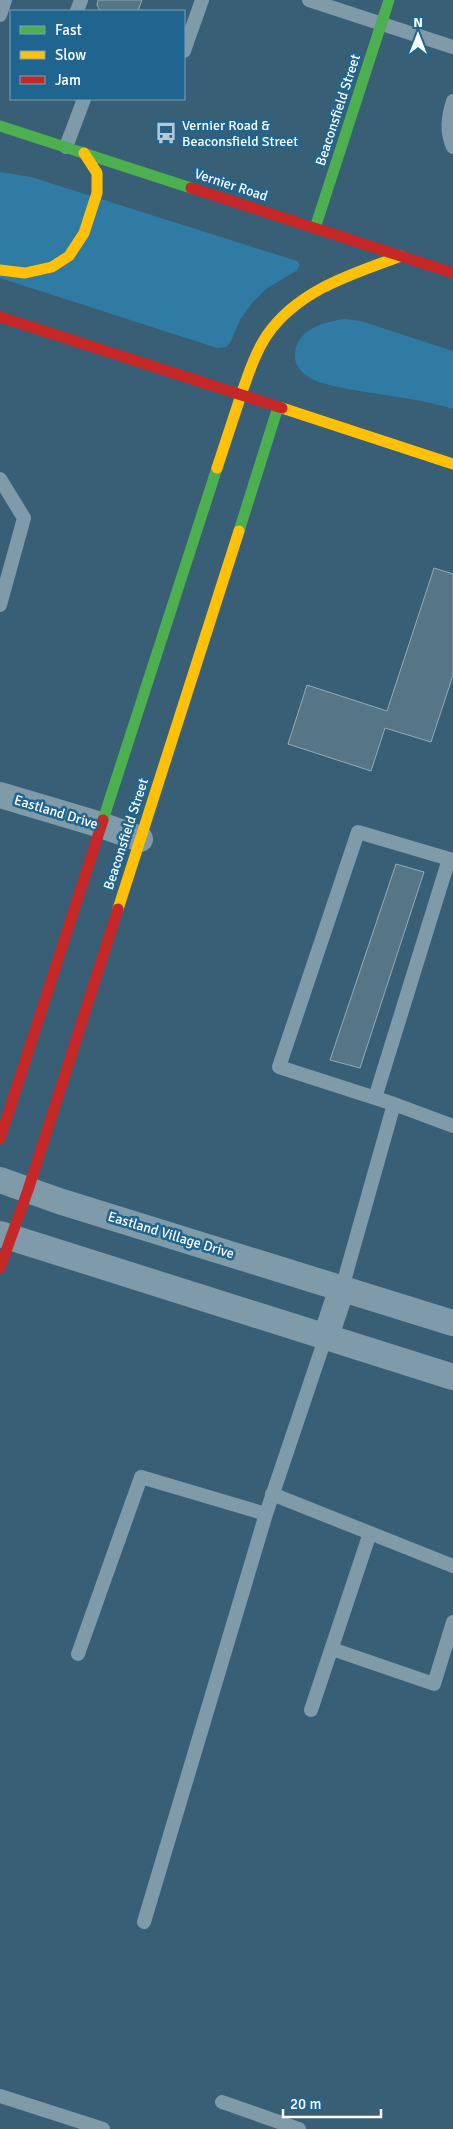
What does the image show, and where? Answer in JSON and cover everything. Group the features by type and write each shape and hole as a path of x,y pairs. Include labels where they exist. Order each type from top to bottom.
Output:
{"main road":[{"name":"Beaconsfield Street","path":"315,228 389,0"},
{"name":"Vernier Road","path":"0,126 453,273"},
{"path":"0,270 25,273 52,267 69,256 84,233 98,193 98,173 84,153"},
{"name":"Beaconsfield Street","path":"0,1139 241,395 254,360 267,334 281,316 301,300 322,288 401,256"},
{"path":"0,317 453,464"},
{"name":"Beaconsfield Street","path":"0,1268 5,1236 28,1190 278,407"}],"street":[{"name":"Eastland Drive","path":"0,795 101,825 140,839"},
{"name":"Eastland Village Drive","path":"0,1180 453,1323"},
{"path":"5,1236 453,1377"},
{"path":"326,1336 342,1288"}],"lane":[{"path":"0,15 5,0"},
{"path":"185,48 202,0"},
{"path":"309,0 453,47"},
{"path":"66,147 84,100"},
{"path":"453,101 449,115 448,132 453,147"},
{"path":"0,479 24,518 0,605"},
{"path":"374,1098 451,859 358,832 279,1067 374,1098 394,1104 453,1126"},
{"path":"342,1288 394,1104"},
{"path":"144,1922 272,1494 326,1336"},
{"path":"78,1654 141,1477 266,1514"},
{"path":"272,1494 453,1566"},
{"path":"311,1710 370,1533"},
{"path":"332,1648 434,1684 453,1622"},
{"path":"0,2096 103,2129"},
{"path":"222,2102 300,2129"}],"shaded area":[{"path":"0,172 31,177 297,261 300,265 296,271 266,289 252,303 240,320 230,343 226,347 217,348 0,278"},
{"path":"345,319 361,321 453,351 453,409 417,400 332,386 304,374 295,360 299,340 311,329 319,325"}],"building":[{"path":"98,0 142,0 138,10 100,10 97,5"},
{"path":"434,568 453,574 453,675 431,742 385,728 371,771 288,744 307,685 387,711"},
{"path":"396,864 424,872 360,1068 330,1060"}],"traffic: fast":[{"path":"315,228 389,0"},
{"path":"0,126 191,188"},
{"path":"239,531 278,407"},
{"path":"103,820 217,468"}],"traffic: slow":[{"path":"0,270 25,273 52,267 69,256 84,233 97,193 97,173 84,153"},
{"path":"241,395 252,364 267,335 294,306 327,285 401,256"},
{"path":"217,468 241,395"},
{"path":"282,408 453,464"},
{"path":"118,909 239,531"}],"traffic: jam":[{"path":"191,188 453,273"},
{"path":"0,317 282,408"},
{"path":"0,1139 103,820"},
{"path":"0,1268 28,1190 118,909"}],"place":[{"name":"Vernier Road & Beaconsfield Street","path":"166,133"}]}
